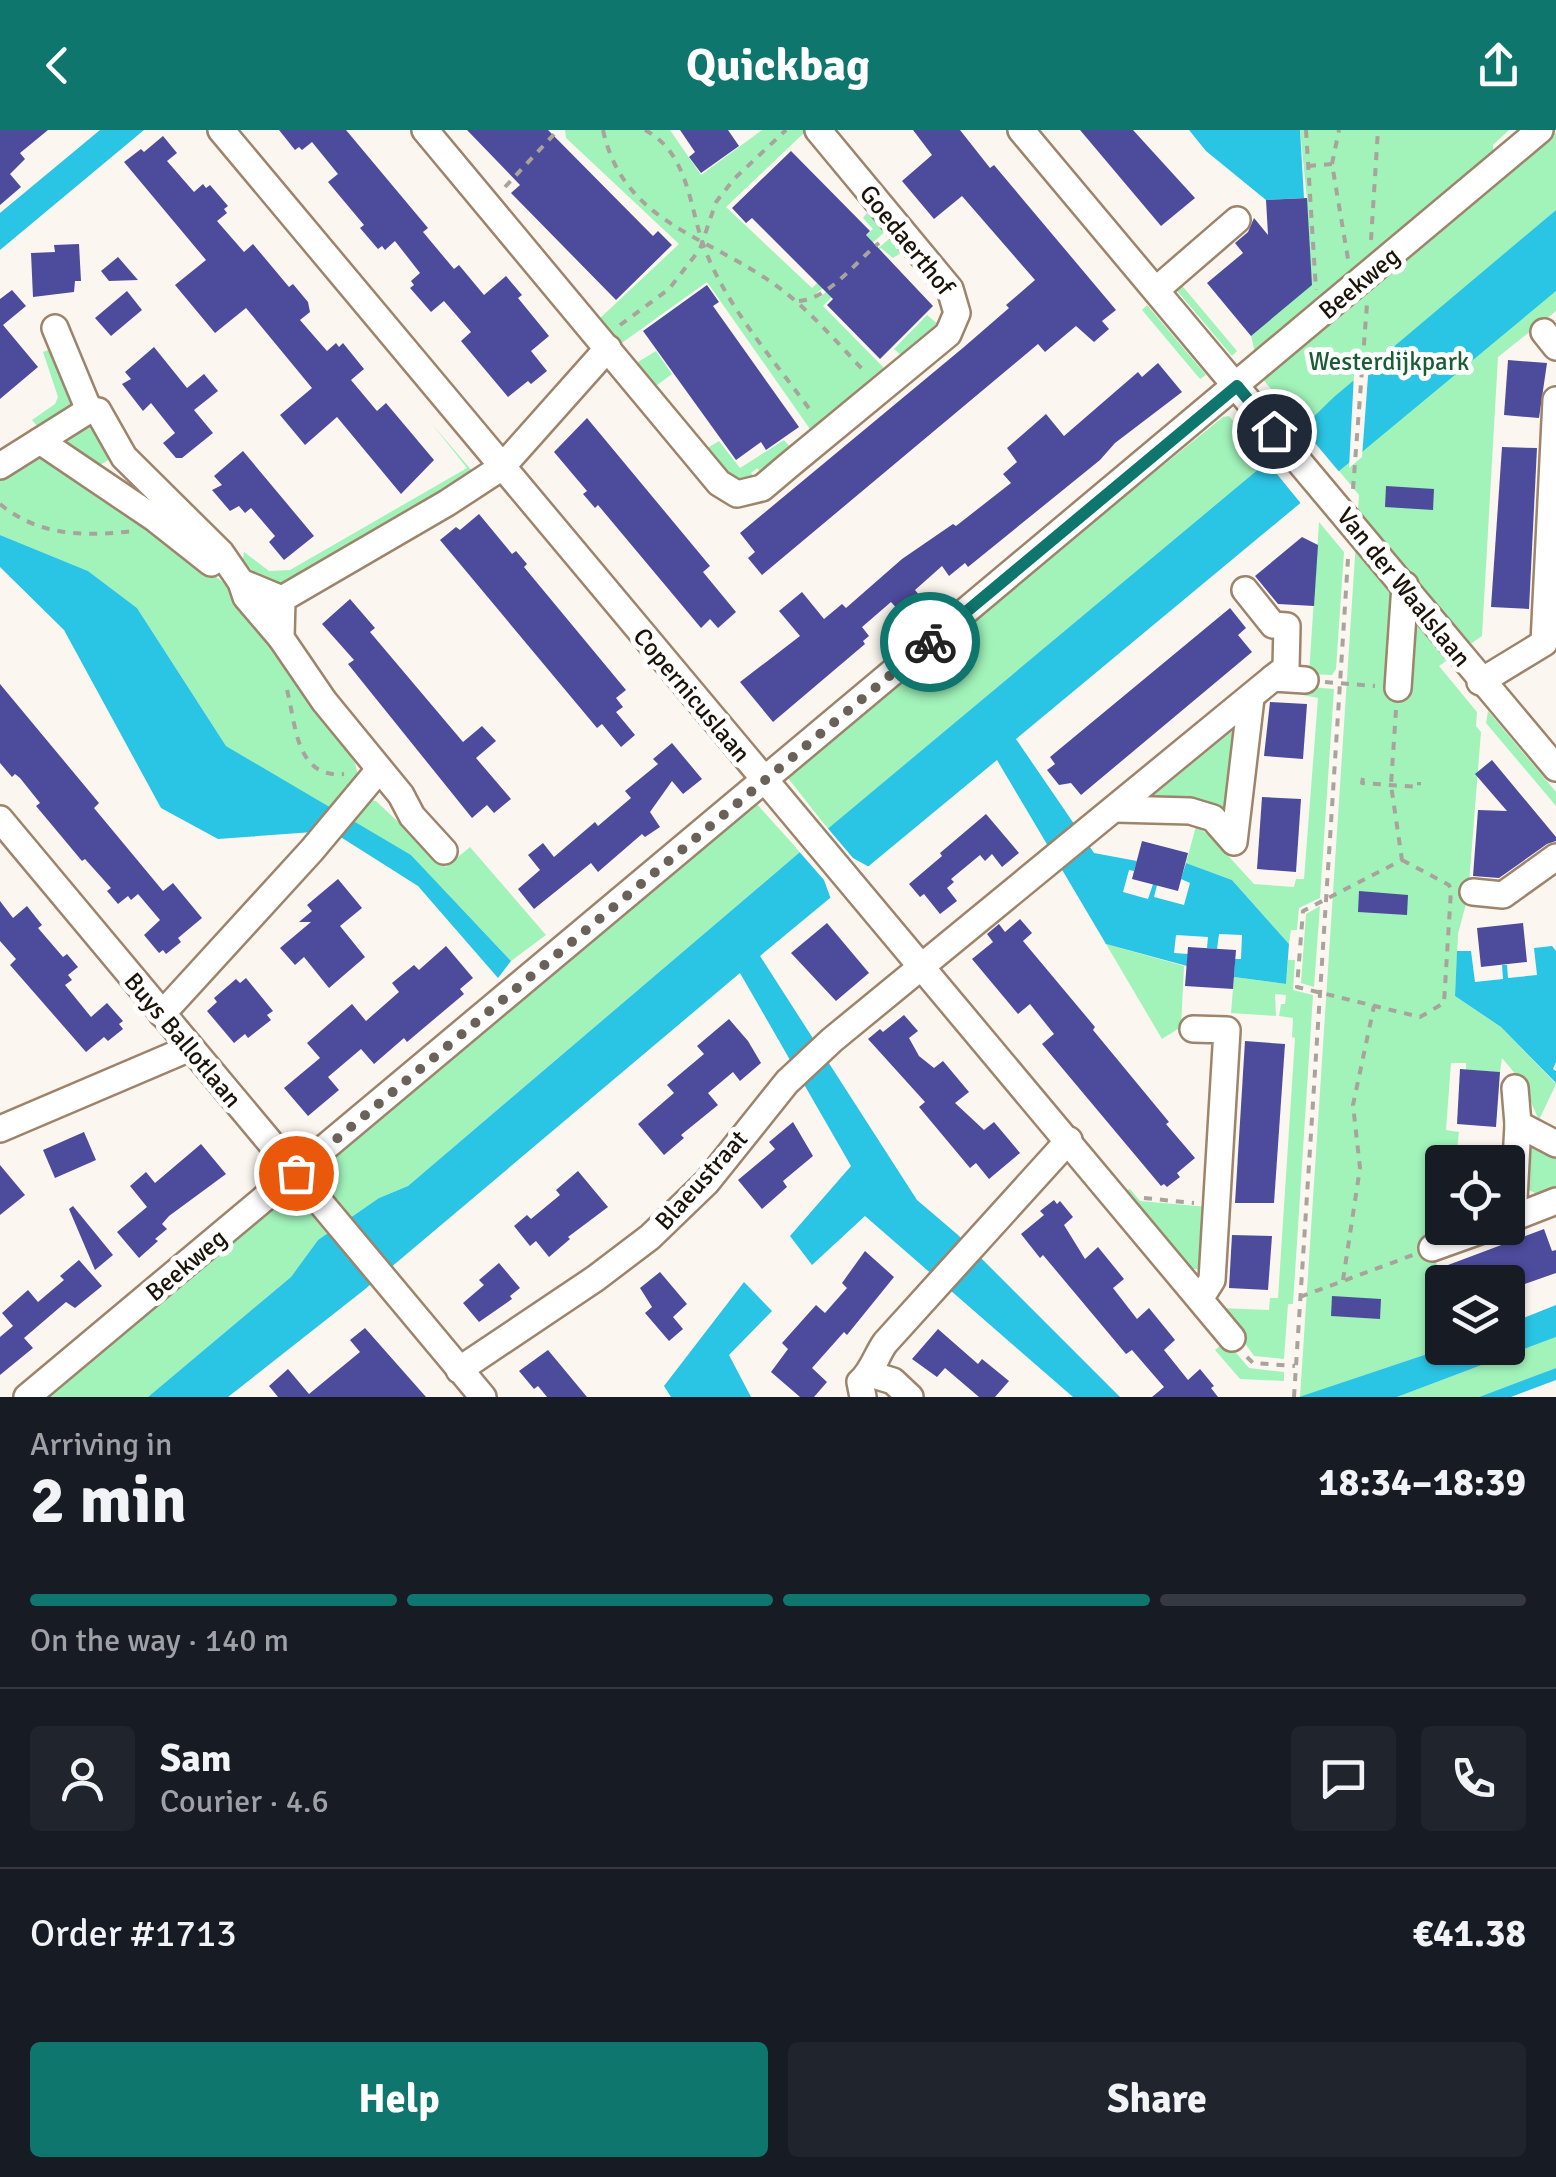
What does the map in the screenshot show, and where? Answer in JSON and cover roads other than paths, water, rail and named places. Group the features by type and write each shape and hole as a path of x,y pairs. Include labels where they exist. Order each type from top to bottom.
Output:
{"street":[{"name":"Copernicuslaan","path":"221,130 1232,1338"},
{"name":"Goedaerthof","path":"425,130 719,483 737,494 762,488 948,334 958,314 950,289 818,130"},
{"name":"Van der Waalslaan","path":"1021,130 1556,768"},
{"name":"Beekweg","path":"27,1397 1237,386 1358,272 1540,130"},
{"path":"1156,290 1236,220"},
{"path":"55,328 90,410"},
{"path":"282,598 502,467 603,344"},
{"path":"1480,682 1544,643 1556,400"},
{"path":"0,466 90,410 98,411 161,511"},
{"path":"40,442 98,482 161,511 221,552 246,597 288,648 324,702 367,786 401,795 412,816 444,851"},
{"path":"98,482 124,457"},
{"path":"238,578 282,598"},
{"path":"1398,688 1405,586"},
{"path":"1245,590 1272,625 1287,626 1286,668 1274,678"},
{"path":"282,598 288,648"},
{"path":"1274,678 1305,680"},
{"name":"Blaeustraat","path":"459,1370 650,1237 707,1182 786,1082 832,1040 1274,678"},
{"path":"1116,808 1190,811 1213,818 1234,842 1251,698"},
{"path":"162,1014 367,786"},
{"name":"Buys Ballotlaan","path":"0,820 479,1396"},
{"path":"1472,892 1503,895 1556,857"},
{"path":"1193,1028 1228,1030 1212,1280 1200,1299"},
{"path":"0,1129 190,1048"},
{"path":"1515,1088 1516,1145"},
{"path":"1518,1124 1556,1144"},
{"path":"910,1397 893,1381 866,1386 874,1360 885,1343 1069,1140"},
{"path":"1525,1213 1556,1200"},
{"path":"1432,1248 1440,1245"}],"water":[{"path":"100,130 144,130 0,250 0,213"},
{"path":"1189,130 1300,130 1304,198 1266,200 1206,151"},
{"path":"1556,210 1556,291 1016,739 1094,853 1137,861 1134,871 1129,870 1123,892 1148,899 1153,884 1157,885 1154,897 1184,905 1190,883 1181,879 1186,863 1232,880 1289,944 1286,984 1234,977 1235,959 1241,959 1242,935 1219,934 1217,949 1207,948 1208,937 1176,935 1174,953 1188,954 1187,966 1106,944 997,760 760,956 917,1200 958,1235 1120,1397 1073,1397 865,1216 812,1265 790,1236 851,1166 740,973 364,1290 228,1397 148,1397 291,1277 318,1240 379,1198 408,1186 1267,462 1334,397"},
{"path":"0,535 88,571 137,608 226,746 411,855 511,961 498,978 418,886 339,836 313,832 218,839 161,808 64,630 0,567"},
{"path":"1552,946 1556,951 1556,1083 1501,1027 1455,996 1457,951 1471,951 1475,982 1503,979 1502,965 1507,965 1508,978 1537,975 1534,948"},
{"path":"744,1282 772,1311 729,1355 751,1397 671,1397 664,1386"},
{"path":"1556,1305 1556,1337 1525,1349 1525,1317"},
{"path":"1425,1355 1425,1365 1482,1365 1397,1397 1299,1397"},
{"path":"1556,1368 1556,1380 1511,1397 1479,1397"}],"park label":[{"name":"Westerdijkpark","path":"1389,361"}]}
